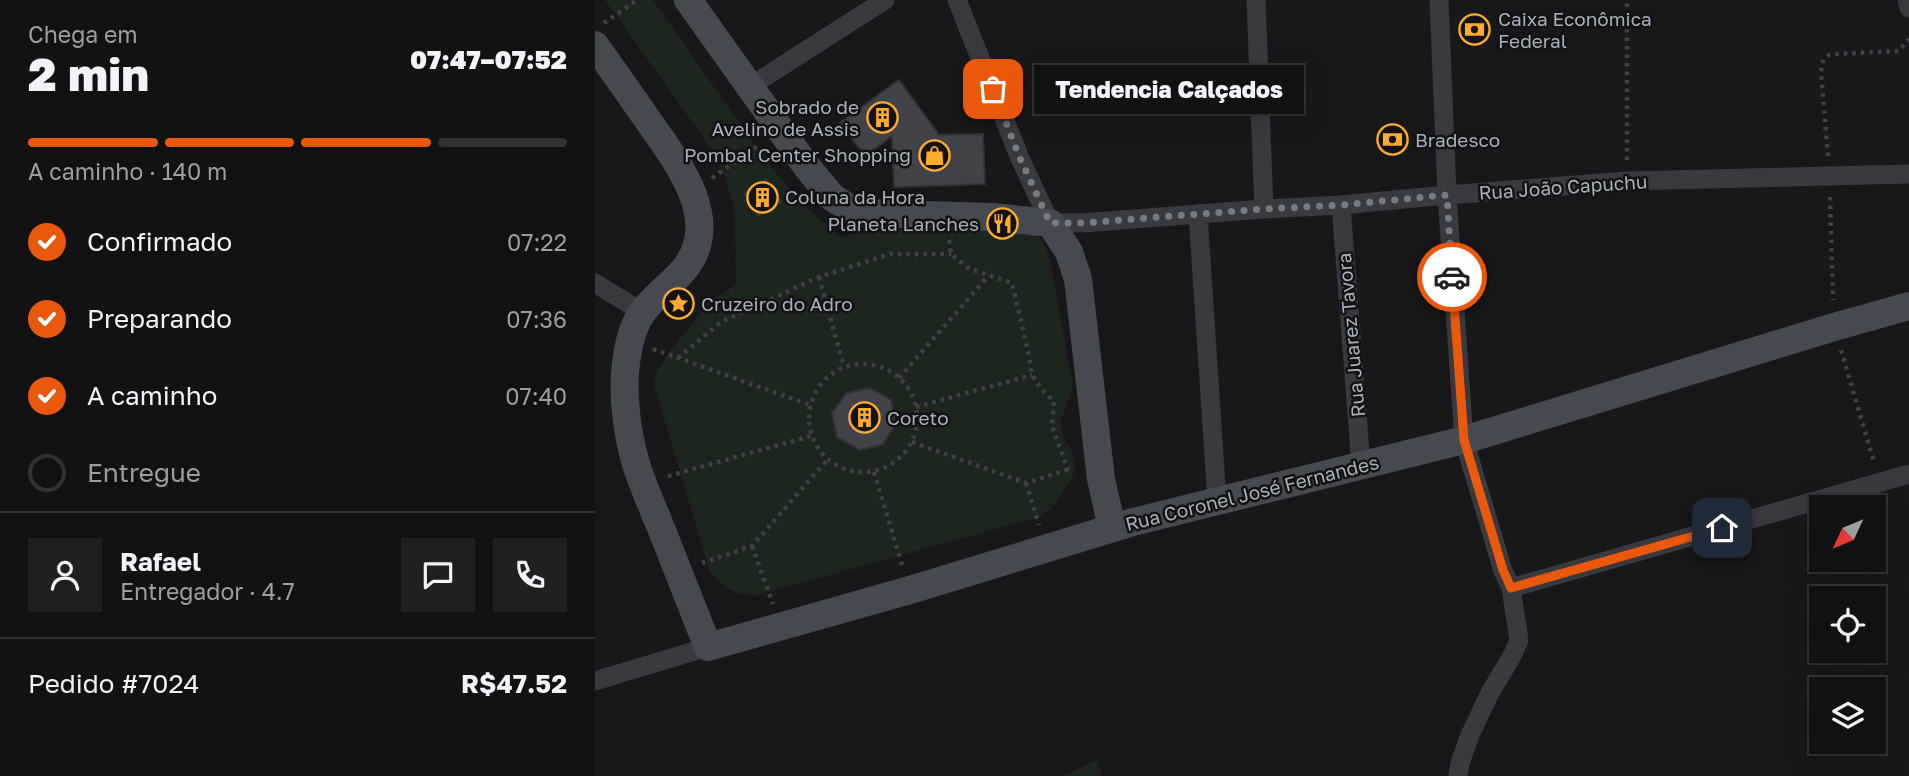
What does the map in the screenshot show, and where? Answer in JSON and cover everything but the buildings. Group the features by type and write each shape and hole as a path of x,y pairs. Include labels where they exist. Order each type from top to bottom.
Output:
{"main road":[{"path":"688,0 807,167 832,197 847,208 860,213 992,217 1050,223 1069,252 1078,279 1099,463 1104,499 1112,528"},
{"path":"595,45 670,152 692,191 700,221 699,239 694,254 677,277 642,312 630,341 626,365 626,399 636,464 708,647"},
{"name":"Rua Coronel José Fernandes","path":"708,647 910,590 1112,528 1464,440 1909,306"}],"street":[{"path":"749,87 885,0"},
{"path":"957,0 1019,156 1050,223"},
{"path":"1256,0 1264,209"},
{"path":"1439,0 1447,195 1464,440 1503,570 1511,588 1519,640 1469,735 1458,776"},
{"name":"Rua João Capuchu","path":"1050,223 1341,205 1626,181 1909,174"},
{"name":"Rua Juarez Tavora","path":"1341,205 1361,465"},
{"path":"1198,214 1217,501"},
{"path":"595,283 642,312"},
{"path":"1511,588 1909,474"},
{"name":"Rua Coronel José Fernandes","path":"595,681 708,647"}],"path":[{"path":"595,30 637,0"},
{"path":"1626,181 1627,0"},
{"path":"1880,483 1834,327 1829,175 1821,73 1822,62 1827,55 1899,51 1909,39"},
{"path":"692,191 780,131"},
{"path":"944,217 951,254"},
{"path":"678,358 720,322 819,277 890,254 951,254 968,268 1012,283 1032,375 1042,391 1054,401 1052,426 1068,470"},
{"path":"899,378 989,275"},
{"path":"819,277 844,367"},
{"path":"630,341 810,405"},
{"path":"873,365 899,378 910,391 916,407 917,425 912,442 896,461 874,472 849,471 828,459 818,449 811,436 810,405 823,382 844,367 873,365"},
{"path":"916,407 1032,375"},
{"path":"643,483 811,436"},
{"path":"912,442 1026,483 1099,463"},
{"path":"678,572 752,546 828,459"},
{"path":"874,472 910,590"},
{"path":"1026,483 1045,548"},
{"path":"752,546 781,625"}],"shaded area":[{"path":"605,0 653,0 763,157 798,199 840,237 860,232 1013,223 1039,237 1046,248 1051,265 1073,387 1060,423 1064,438 1075,458 1075,468 1071,481 1051,509 1039,517 754,596 729,589 710,572 654,385 657,371 668,354 708,303 736,285 735,213 726,179 712,150"},
{"path":"1097,760 1102,776 1063,776"}],"way so far":[{"path":"993,89 1033,189 1050,223 1341,205 1447,195 1452,277"}],"place":[{"name":"Caixa Econômica Federal","path":"1475,30"},
{"name":"Tendencia Calçados","path":"993,89"},
{"name":"Sobrado de Avelino de Assis","path":"882,118"},
{"name":"Bradesco","path":"1392,140"},
{"name":"Pombal Center Shopping","path":"934,155"},
{"name":"Coluna da Hora","path":"762,197"},
{"name":"Planeta Lanches","path":"1002,224"},
{"name":"Cruzeiro do Adro","path":"678,304"},
{"name":"Coreto","path":"864,418"}],"route":[{"path":"1452,277 1464,440 1503,570 1511,588 1722,528"}]}
